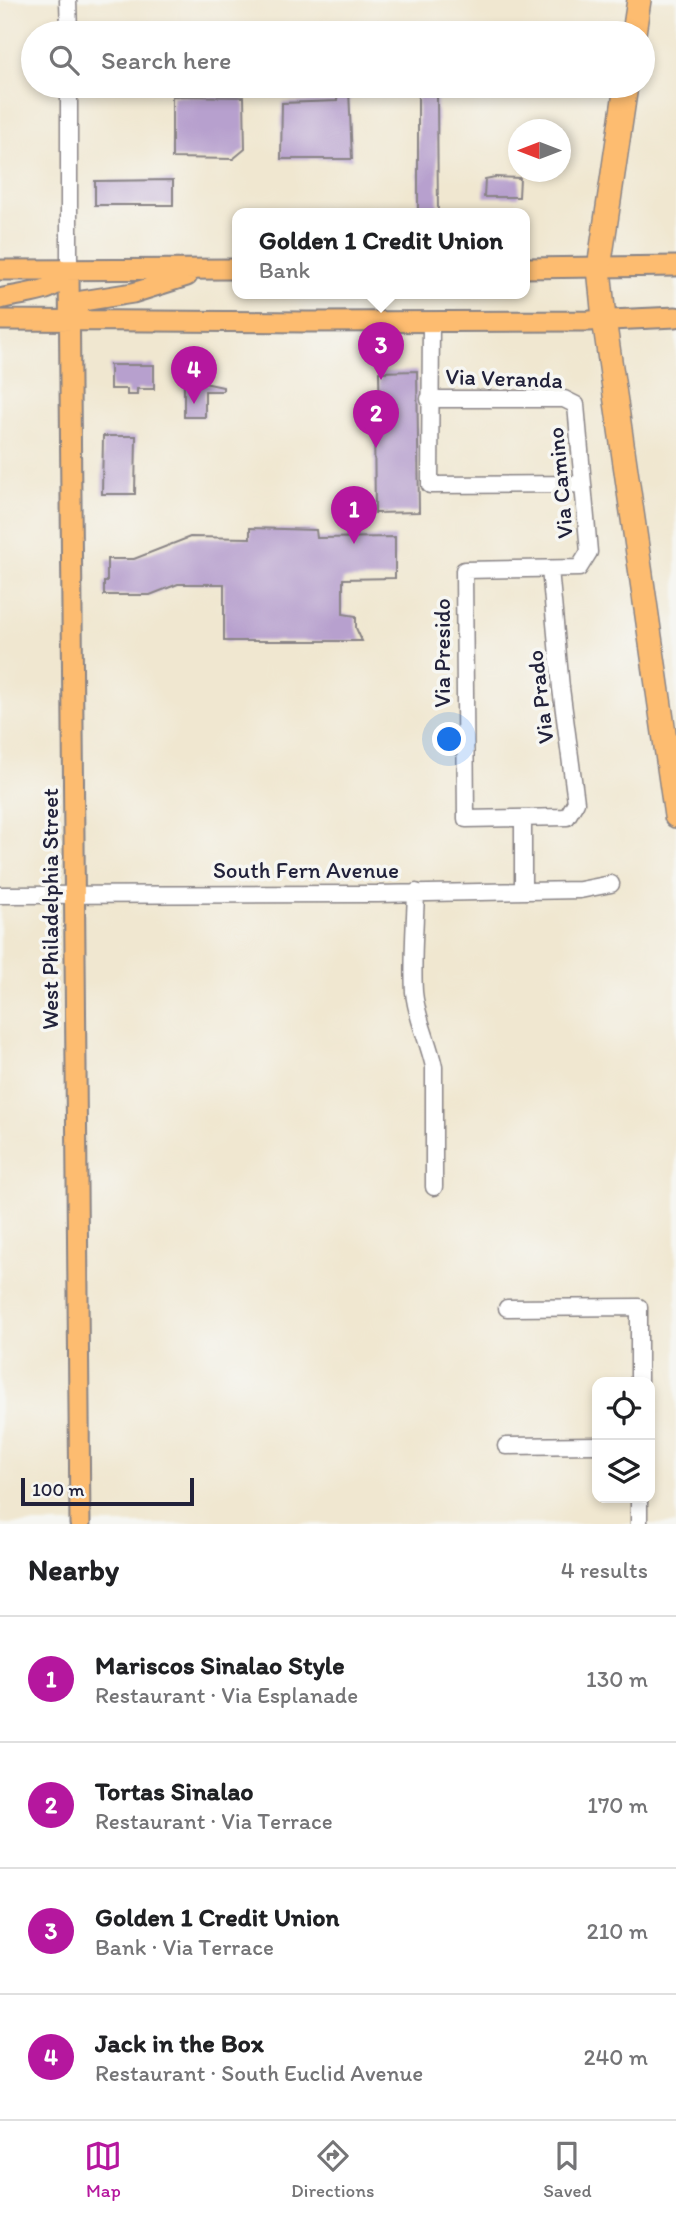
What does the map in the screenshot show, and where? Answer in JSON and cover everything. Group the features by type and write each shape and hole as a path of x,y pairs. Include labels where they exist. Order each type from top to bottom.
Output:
{"highway":[{"path":"636,21 639,0"},
{"path":"624,98 599,268 604,319 676,816"}],"main road":[{"path":"530,268 676,266"},
{"path":"0,270 232,269"},
{"path":"70,319 79,304 86,299 114,297 190,275 232,269"},
{"path":"0,299 54,287 69,270"},
{"name":"West Philadelphia Street","path":"69,270 80,1524"},
{"path":"0,320 431,321 676,317"}],"street":[{"path":"68,0 68,21"},
{"path":"69,98 69,270"},
{"path":"431,321 430,485 582,484"},
{"name":"Via Veranda","path":"429,399 565,399 576,405"},
{"name":"Via Camino","path":"550,569 579,568 589,552 576,405"},
{"name":"Via Presido","path":"523,819 466,819 464,570 550,569"},
{"name":"Via Prado","path":"523,819 567,817 576,802 561,688 550,569"},
{"path":"523,819 523,891"},
{"name":"South Fern Avenue","path":"0,895 580,890 611,884"},
{"path":"416,892 414,992 417,1012 434,1067 434,1187"},
{"path":"507,1308 639,1307 639,1377"},
{"path":"506,1446 592,1445"},
{"path":"639,1503 639,1524"}],"building":[{"path":"172,98 244,98 245,149 233,159 172,158"},
{"path":"337,98 349,98 352,159 281,159 282,103 337,101"},
{"path":"418,98 437,98 438,208 418,208"},
{"path":"508,178 508,182 520,182 519,197 484,197 485,179"},
{"path":"173,180 173,205 95,205 95,181"},
{"path":"110,365 154,365 154,389 137,389 137,395 127,395 127,389 110,389"},
{"path":"204,371 204,383 223,387 223,391 205,391 205,417 184,417 184,373"},
{"path":"417,371 419,512 375,513 374,419 380,419 379,372"},
{"path":"103,436 136,436 135,494 102,494"},
{"path":"250,528 316,530 317,538 395,537 395,578 343,579 343,614 356,616 356,628 362,641 224,641 224,584 178,584 150,595 104,595 107,559 134,559 190,537 250,538"}],"place":[{"name":"Golden 1 Credit Union","path":"381,380"},
{"name":"Jack in the Box","path":"194,404"},
{"name":"Tortas Sinalao","path":"376,448"},
{"name":"Mariscos Sinalao Style","path":"354,544"}]}
